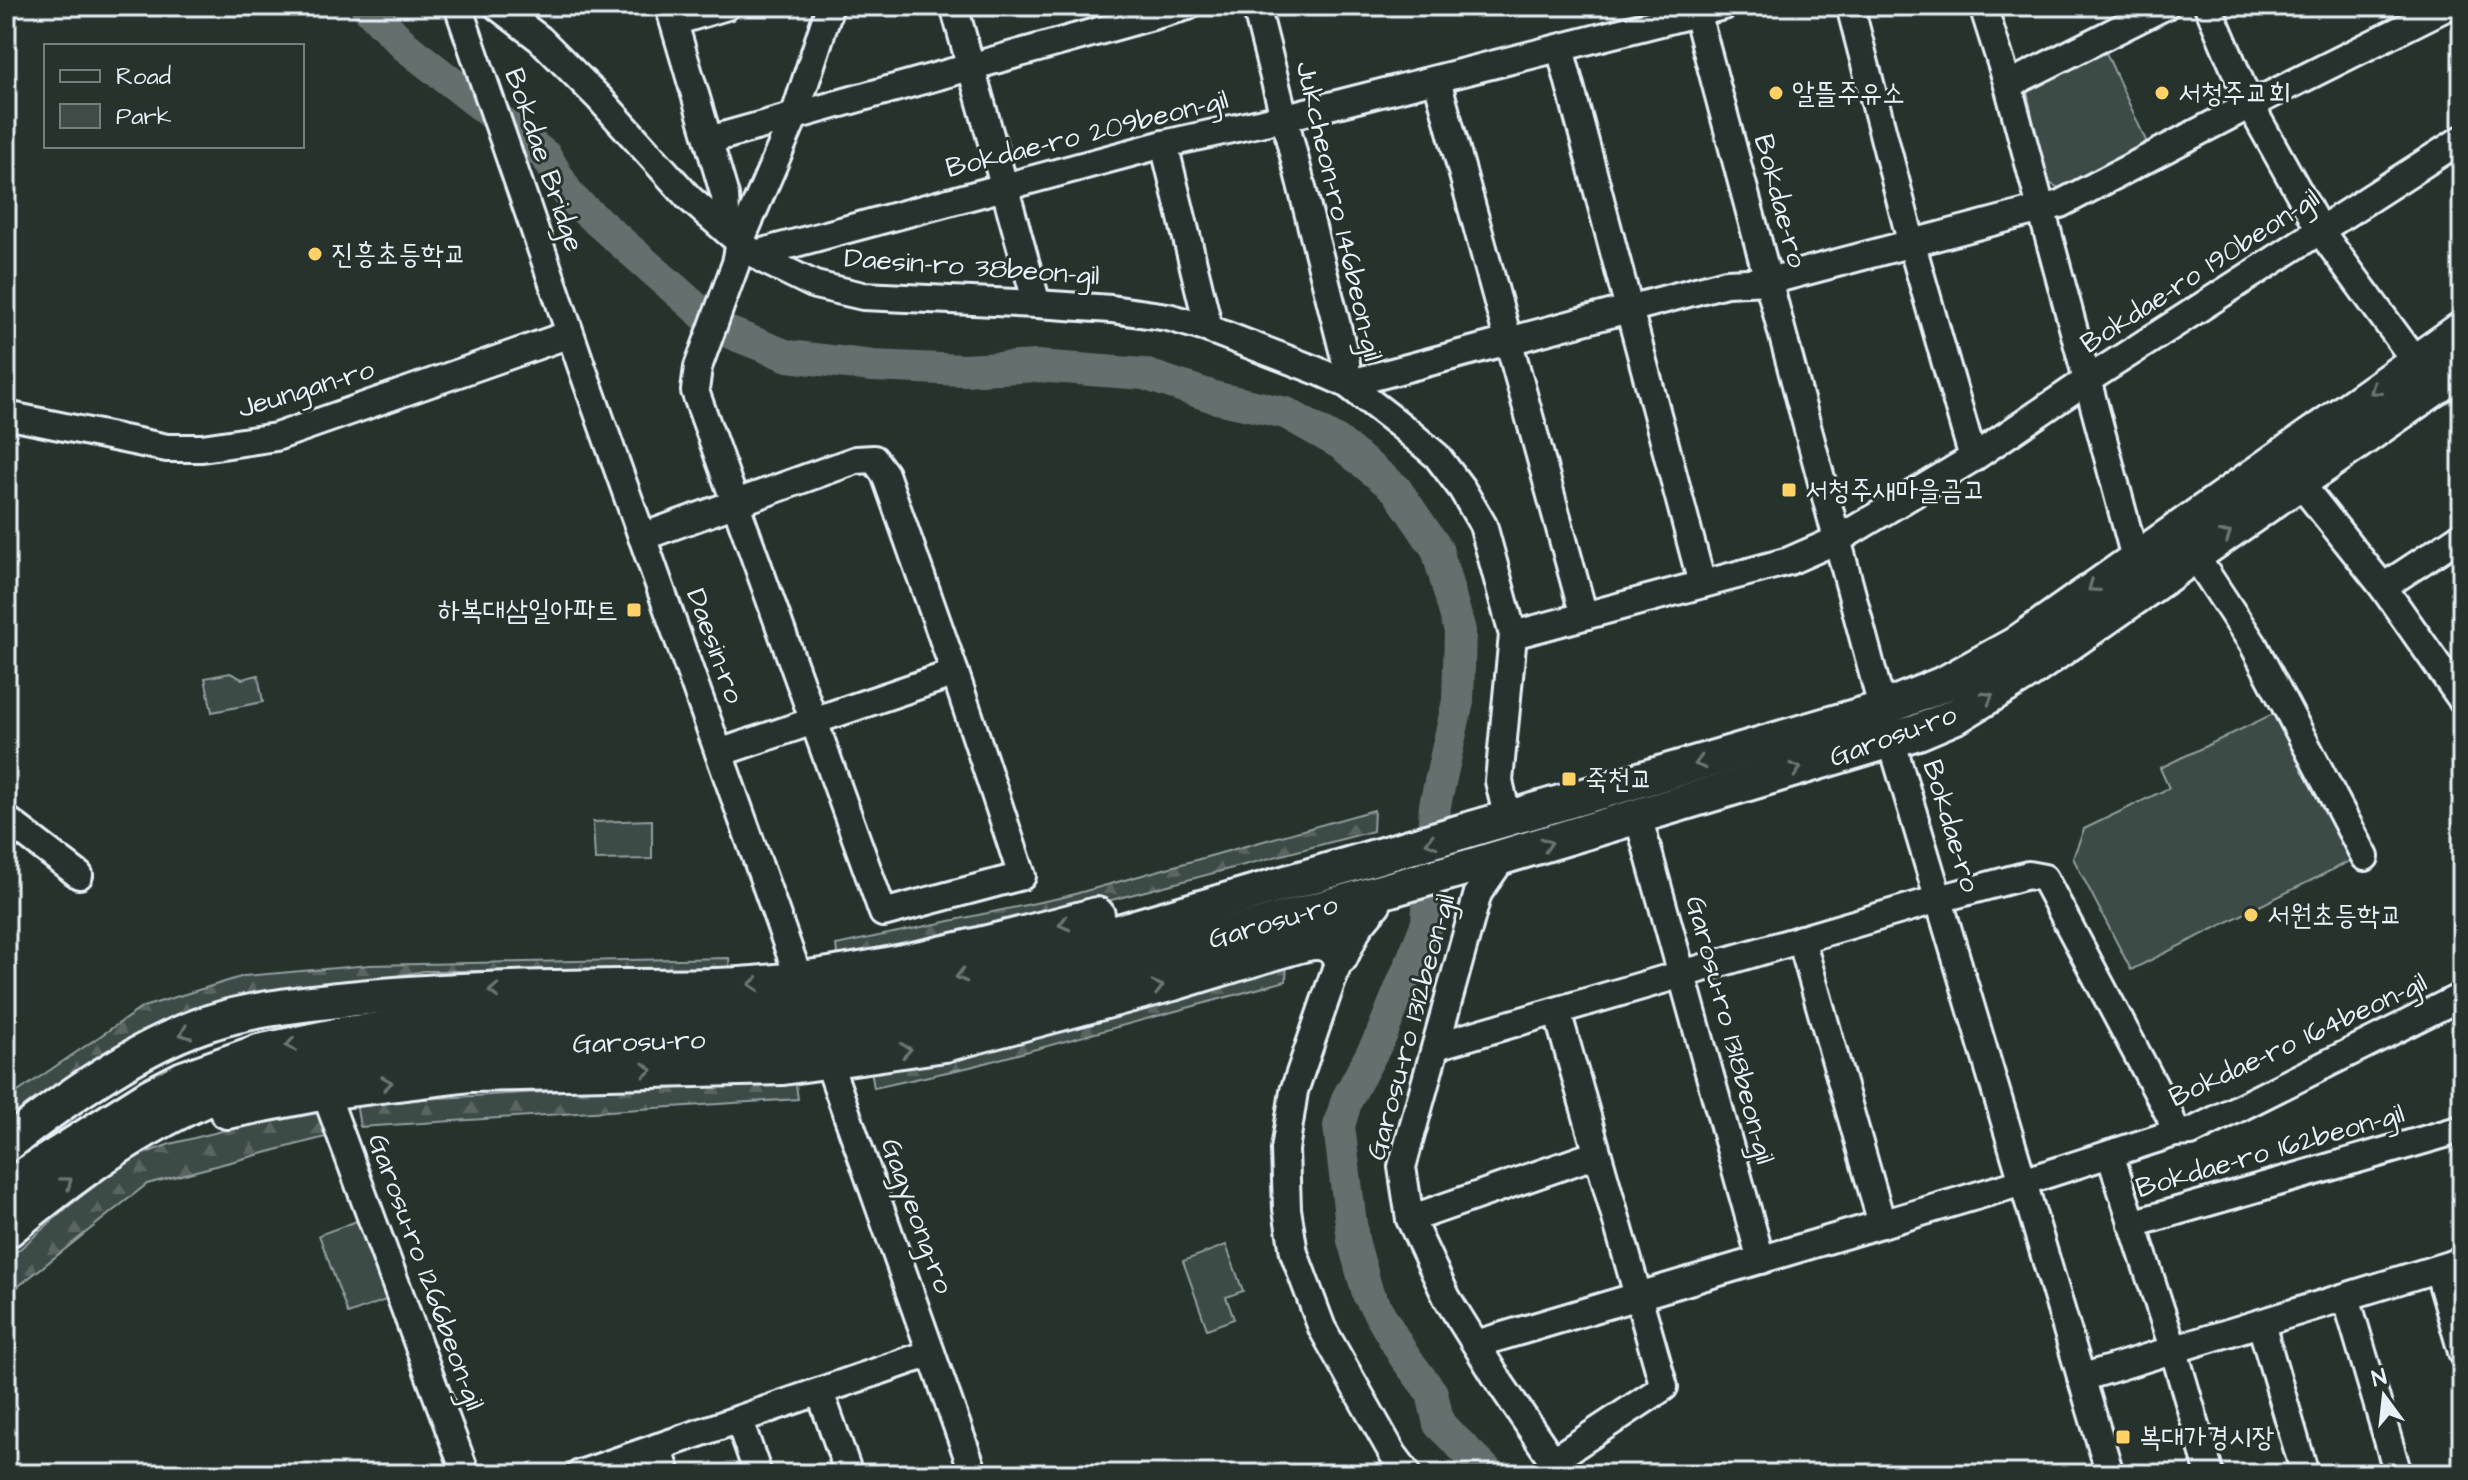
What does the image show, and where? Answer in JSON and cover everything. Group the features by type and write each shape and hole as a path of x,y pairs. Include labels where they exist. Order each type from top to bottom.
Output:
{"main road":[{"name":"Garosu-ro","path":"6,1194 30,1172 150,1096 227,1061 259,1052 346,1034 479,1017 814,1021 897,1025 987,1003 1382,892 1638,816 1887,725 1946,683 2015,645 2462,329"},
{"name":"Garosu-ro","path":"814,1021 847,973 1011,938 1303,861 1386,855 1492,825 1887,725 1938,724 1985,699 2462,369"},
{"path":"1285,949 1382,892"},
{"path":"6,1145 56,1106 157,1044 212,1022 287,1006 420,994 751,985 814,1021 945,1044 1316,941 1330,946 1340,957 1355,925 1382,892"},
{"path":"287,1006 479,1017"},
{"name":"Garosu-ro","path":"6,1231 97,1159 146,1129 214,1095 271,1077 475,1047 814,1021"},
{"path":"146,1129 325,1092 471,1074 783,1067 814,1021"}],"street":[{"name":"Bokdae Bridge","path":"458,6 570,334"},
{"name":"Daesin-ro 38beon-gil","path":"497,6 540,39 739,248 815,285 863,296 1111,309 1168,317 1209,329 1347,384 1437,456 1462,489 1483,525 1513,635"},
{"path":"727,6 671,14 739,248"},
{"path":"642,537 737,503 856,460 874,459 885,474 1022,876 883,913 816,720 737,503 695,391 698,367 739,248 794,117 830,6"},
{"path":"954,6 1037,304"},
{"path":"709,140 1188,6"},
{"name":"Jukcheon-ro 146beon-gil","path":"1256,6 1346,362 1347,384"},
{"name":"Bokdae-ro 209beon-gil","path":"739,248 1004,187 1164,144 1437,80 1696,10 1724,6"},
{"path":"1850,6 1912,245 1973,458"},
{"path":"1983,6 2008,85 2135,558"},
{"path":"2008,85 2165,6"},
{"path":"2208,6 2250,105 2321,232 2416,362"},
{"path":"1347,384 1726,283 1769,281 2060,204 2448,6"},
{"name":"Bokdae-ro","path":"1696,10 1887,725 2110,1474"},
{"path":"1560,48 1702,584"},
{"path":"1437,80 1584,616"},
{"name":"Bokdae-ro 190beon-gil","path":"1513,635 1789,561 1837,540 1973,458 2086,381 2462,139"},
{"path":"1164,144 1209,329"},
{"name":"Jeungan-ro","path":"6,415 167,448 238,444 276,437 570,334"},
{"name":"Daesin-ro","path":"570,334 814,1021"},
{"path":"2300,483 2383,587 2462,700"},
{"path":"2383,587 2462,535"},
{"path":"2195,556 2253,644 2365,857"},
{"path":"1492,825 1513,635"},
{"path":"719,753 955,673"},
{"name":"Garosu-ro 1318beon-gil","path":"1638,816 1761,1260"},
{"path":"6,819 79,875"},
{"name":"Garosu-ro 1312beon-gil","path":"1487,861 1402,1167 1410,1219 1447,1298 1557,1468 1664,1387 1639,1296"},
{"path":"1436,1046 2028,875 2044,878 2170,1116 2175,1133"},
{"path":"1801,939 1882,1224"},
{"path":"1340,957 1294,1091 1285,1150 1287,1209 1294,1253 1322,1328 1393,1454 1408,1474"},
{"name":"Bokdae-ro 164beon-gil","path":"1476,1344 2023,1182 2175,1133 2191,1132 2461,1002"},
{"path":"1557,1011 1639,1296"},
{"name":"Gagyeong-ro","path":"814,1021 974,1474"},
{"name":"Garosu-ro 1266beon-gil","path":"325,1092 466,1474"},
{"name":"Bokdae-ro 162beon-gil","path":"2210,1474 2132,1224 2462,1129"},
{"path":"1410,1219 1597,1154"},
{"path":"2110,1154 2132,1224"},
{"path":"2081,1378 2450,1265 2462,1352"},
{"path":"2346,1297 2398,1474"},
{"path":"2261,1324 2302,1465"},
{"path":"580,1474 931,1353"},
{"path":"820,1392 849,1474"},
{"path":"739,1420 758,1474"},
{"path":"658,1447 667,1474"}],"green space":[{"path":"2102,44 2147,143 2059,188 2045,181 2025,81"},
{"path":"230,673 242,679 258,675 263,702 212,712 205,678"},
{"path":"2277,712 2352,860 2131,970 2073,858 2084,829 2169,788 2160,768"},
{"path":"1374,810 1373,831 1085,907 847,957 837,953 836,945 1064,897"},
{"path":"652,820 652,859 595,860 593,822"},
{"path":"729,958 730,970 424,971 232,1004 6,1129 6,1100 143,1007 244,976 370,965"},
{"path":"1287,959 1286,981 970,1067 874,1088 871,1070"},
{"path":"795,1077 798,1099 360,1127 356,1103"},
{"path":"322,1106 329,1136 147,1184 15,1289 6,1300 6,1261 69,1206 130,1159 170,1144"},
{"path":"362,1219 391,1298 348,1314 319,1235"},
{"path":"1226,1245 1243,1291 1226,1297 1234,1319 1207,1329 1183,1261"}],"waterway":[{"path":"366,6 405,46 546,156 570,197 720,329 788,356 873,366 963,370 1037,366 1144,374 1217,398 1286,413 1341,444 1396,489 1437,549 1460,631 1458,701 1435,805 1427,923 1381,1036 1347,1099 1339,1126 1353,1240 1368,1294 1404,1356 1432,1393 1439,1424 1490,1474"}],"place":[{"name":"알뜰주유소","path":"1776,93"},
{"name":"서청주교회","path":"2162,93"},
{"name":"진흥초등학교","path":"315,254"},
{"name":"서청주새마을금고","path":"1789,490"},
{"name":"하복대삼일아파트","path":"634,610"},
{"name":"죽천교","path":"1569,779"},
{"name":"서원초등학교","path":"2251,915"},
{"name":"복대가경시장","path":"2123,1437"}]}
